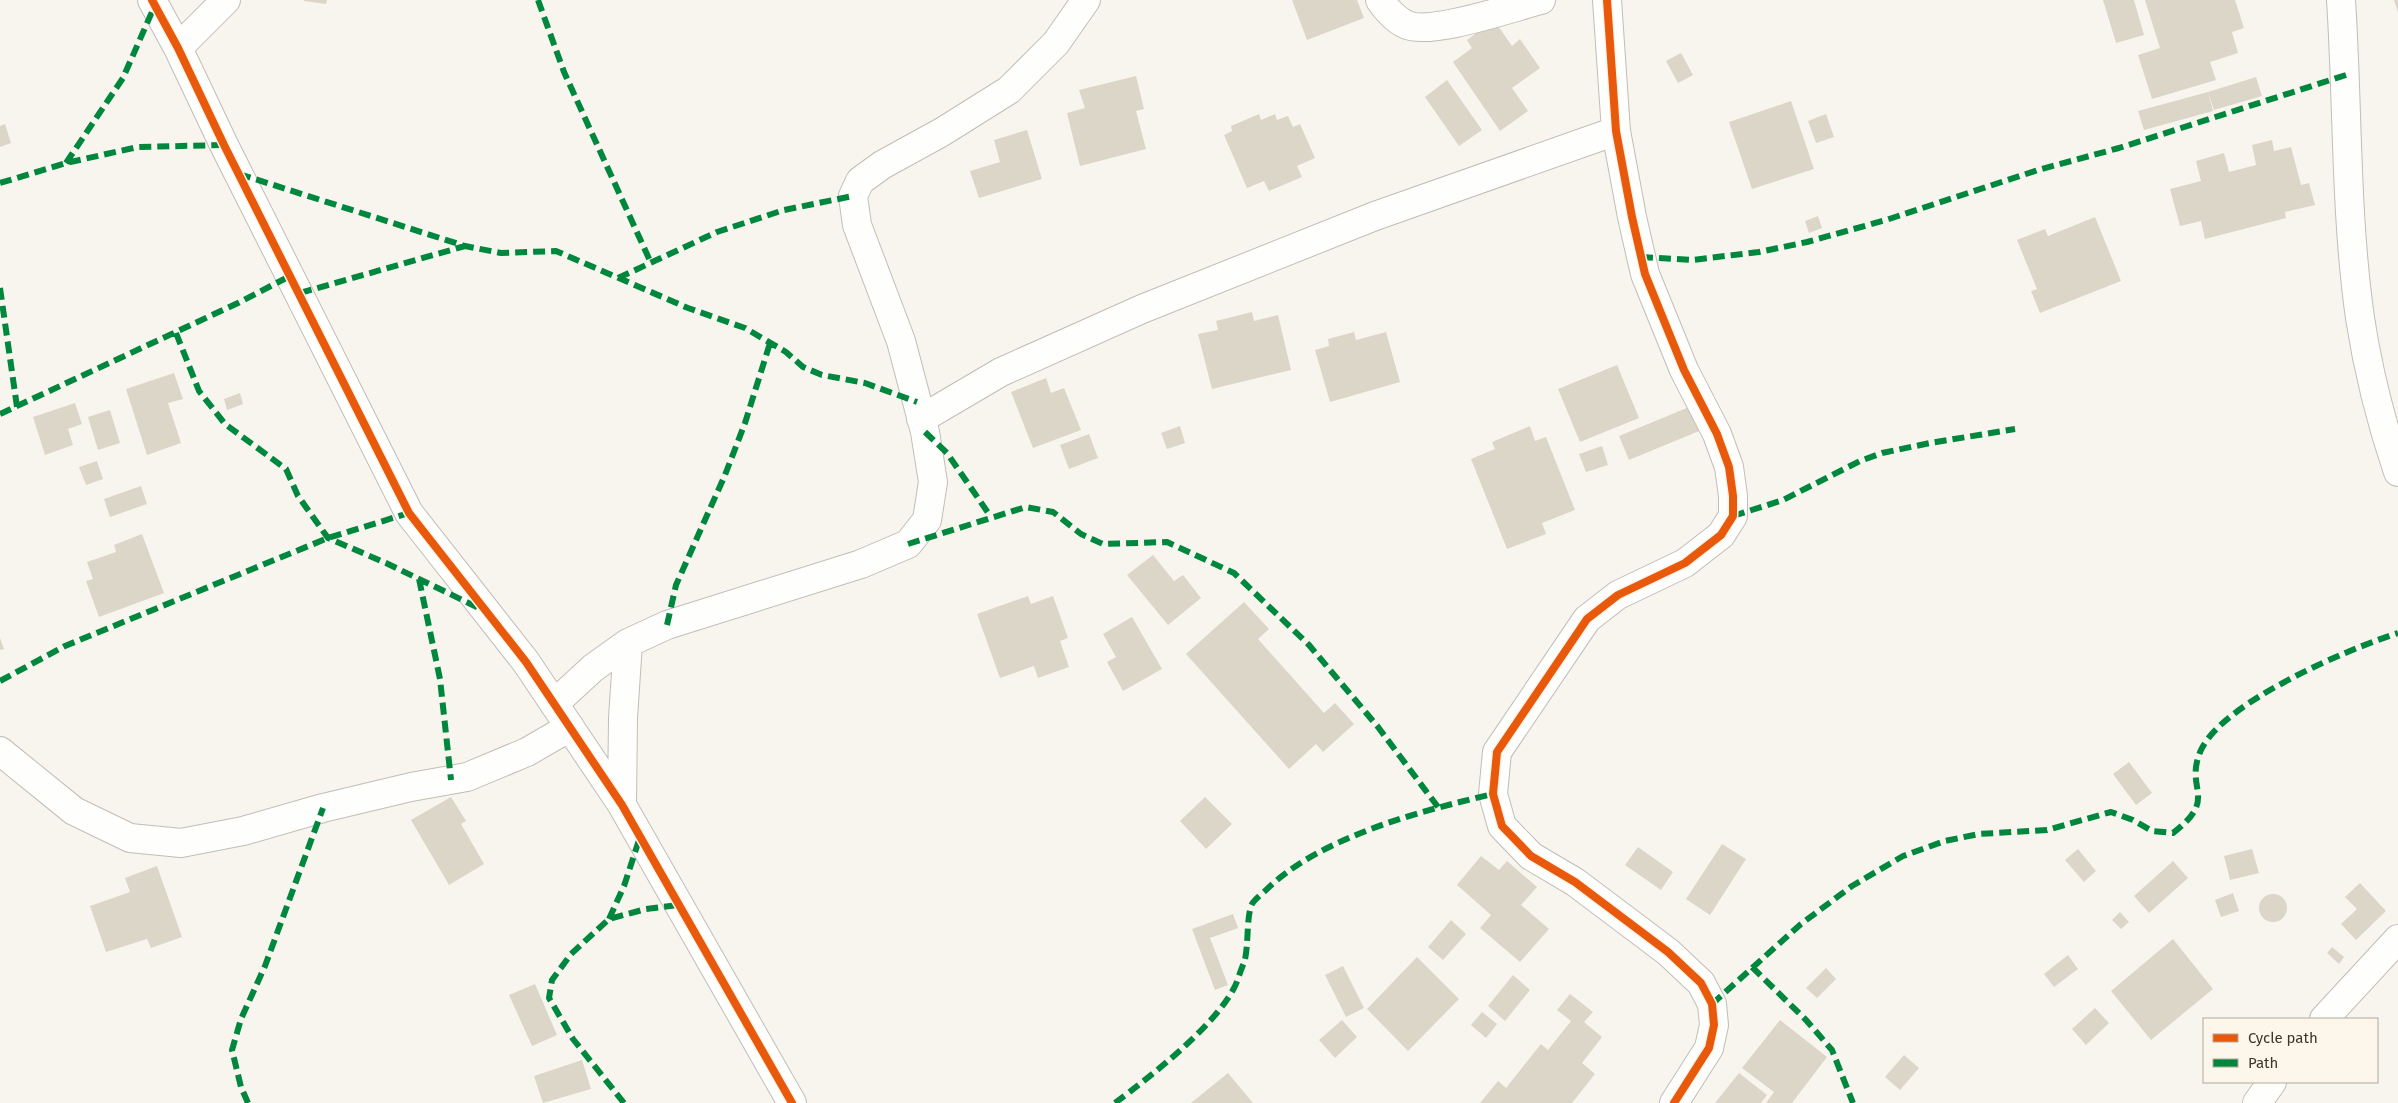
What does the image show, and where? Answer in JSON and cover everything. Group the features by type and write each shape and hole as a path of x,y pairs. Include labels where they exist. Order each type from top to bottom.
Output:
{"street":[{"path":"152,0 178,48 224,145 409,514 526,662 622,805 792,1103"},
{"path":"178,48 226,0"},
{"path":"554,704 593,668 628,643 666,625 860,564 908,544 927,520 933,482 921,419 900,341 857,224 853,196 860,181 882,165 942,132 1009,90 1056,43 1086,0"},
{"path":"1380,0 1383,6 1406,25 1437,28 1540,0"},
{"path":"1607,0 1616,131 1645,274 1684,370 1716,434 1729,467 1734,516 1721,535 1685,562 1618,596 1587,619 1497,752 1493,794 1502,826 1531,856 1583,888 1668,952 1701,982 1712,1004 1714,1025 1709,1048 1674,1103"},
{"path":"2341,0 2351,228 2360,318 2383,428 2398,472"},
{"path":"921,419 1001,372 1142,309 1375,216 1616,131"},
{"path":"622,805 623,718 628,643"},
{"path":"0,751 74,811 130,838 181,842 243,831 341,804 467,777 528,752 570,727"},
{"path":"2325,1018 2398,939"},
{"path":"2257,1103 2271,1083"}],"building":[{"path":"304,0 327,0 326,4"},
{"path":"1292,0 1357,0 1364,18 1307,40"},
{"path":"2103,0 2134,0 2144,35 2116,43"},
{"path":"2145,0 2235,0 2244,28 2232,32 2238,53 2210,62 2216,80 2152,99 2138,55 2160,48"},
{"path":"2394,0 2398,0 2398,12"},
{"path":"1494,20 1512,46 1520,39 1540,68 1512,88 1528,111 1500,131 1453,62 1472,48 1467,40"},
{"path":"1681,53 1693,75 1678,83 1666,61"},
{"path":"1136,76 1144,109 1136,111 1146,149 1080,166 1067,113 1085,108 1079,90"},
{"path":"2256,77 2262,96 2214,110 2208,92"},
{"path":"1447,80 1482,130 1459,146 1425,97"},
{"path":"2208,92 2213,111 2144,130 2138,111"},
{"path":"1791,101 1814,169 1752,189 1729,122"},
{"path":"1259,114 1261,120 1275,114 1277,120 1288,116 1293,127 1300,124 1315,158 1297,166 1302,177 1269,191 1264,181 1247,188 1224,135 1232,131 1231,126"},
{"path":"1826,114 1834,137 1816,143 1808,121"},
{"path":"5,124 11,143 0,147 0,126"},
{"path":"1027,130 1042,179 979,198 970,171 1000,162 994,140"},
{"path":"2272,140 2274,151 2291,147 2301,185 2309,183 2315,205 2285,212 2286,218 2205,239 2201,221 2180,226 2170,189 2201,181 2196,161 2224,153 2229,172 2256,165 2252,145"},
{"path":"1818,216 1822,228 1809,233 1805,221"},
{"path":"2095,217 2121,281 2040,313 2031,291 2037,289 2017,240 2045,229 2048,236"},
{"path":"1252,312 1254,321 1278,315 1291,370 1212,389 1198,334 1218,330 1216,321"},
{"path":"1354,332 1356,340 1386,332 1400,382 1330,402 1315,350 1329,346 1328,339"},
{"path":"1617,365 1639,418 1580,442 1558,389"},
{"path":"174,373 183,399 168,403 181,443 147,455 126,389"},
{"path":"1046,378 1051,393 1064,388 1081,430 1033,448 1011,392"},
{"path":"240,393 243,404 227,410 224,399"},
{"path":"75,403 82,424 68,429 73,445 45,455 33,417"},
{"path":"1694,405 1704,429 1629,460 1619,436"},
{"path":"110,410 120,443 98,450 88,417"},
{"path":"1180,426 1185,443 1167,449 1161,433"},
{"path":"1530,426 1535,441 1546,437 1575,510 1542,523 1546,534 1507,549 1471,459 1495,449 1492,442"},
{"path":"1089,434 1098,458 1069,469 1060,445"},
{"path":"1602,446 1608,465 1586,472 1579,454"},
{"path":"97,461 103,479 86,485 79,467"},
{"path":"141,486 147,504 110,517 104,499"},
{"path":"142,534 164,593 99,617 86,581 93,579 87,562 116,552 114,545"},
{"path":"1153,555 1174,581 1183,575 1201,598 1168,625 1127,575"},
{"path":"1028,596 1031,604 1053,596 1068,638 1060,641 1069,667 1038,678 1034,666 1000,678 977,614"},
{"path":"1244,602 1269,629 1258,639 1324,713 1335,703 1354,724 1323,752 1316,744 1289,769 1186,654"},
{"path":"1132,617 1162,669 1123,691 1107,662 1116,657 1103,634"},
{"path":"0,638 4,649 0,650"},
{"path":"2129,762 2152,793 2136,805 2113,774"},
{"path":"451,797 466,821 461,824 484,864 449,885 411,820"},
{"path":"1205,797 1232,824 1206,849 1180,821"},
{"path":"1722,844 1746,859 1710,915 1686,899"},
{"path":"1638,847 1673,872 1661,890 1625,865"},
{"path":"2078,849 2096,871 2084,882 2065,860"},
{"path":"2252,849 2259,873 2230,880 2224,856"},
{"path":"1481,856 1499,870 1507,861 1537,887 1521,905 1549,929 1520,962 1480,928 1491,915 1457,885"},
{"path":"2173,861 2188,878 2149,913 2134,896"},
{"path":"157,866 182,937 151,948 147,939 106,952 90,906 130,892 125,878"},
{"path":"2360,883 2386,911 2356,940 2341,924 2357,909 2345,897"},
{"path":"2233,893 2239,911 2221,917 2215,900"},
{"path":"2273,894 2283,898 2287,908 2283,918 2273,922 2263,918 2259,908 2263,898"},
{"path":"2120,912 2129,922 2121,929 2112,920"},
{"path":"1233,914 1238,928 1210,938 1228,985 1215,990 1192,929"},
{"path":"1451,920 1466,934 1443,960 1428,947"},
{"path":"2173,939 2213,989 2151,1040 2111,991"},
{"path":"2332,947 2344,957 2339,964 2327,953"},
{"path":"2068,955 2078,969 2054,987 2044,974"},
{"path":"1417,957 1459,999 1408,1051 1367,1009"},
{"path":"1343,966 1364,1008 1346,1017 1325,975"},
{"path":"1826,968 1836,979 1817,998 1806,988"},
{"path":"1513,975 1530,990 1505,1021 1488,1006"},
{"path":"535,984 557,1035 532,1046 509,995"},
{"path":"1570,994 1593,1012 1584,1022 1602,1037 1582,1063 1595,1074 1572,1103 1480,1103 1498,1081 1506,1088 1541,1044 1548,1050 1571,1021 1557,1010"},
{"path":"2095,1008 2109,1023 2086,1045 2072,1029"},
{"path":"1482,1012 1497,1024 1486,1038 1471,1025"},
{"path":"1342,1020 1357,1037 1335,1058 1319,1040"},
{"path":"1780,1020 1827,1057 1792,1103 1766,1103 1774,1092 1742,1068"},
{"path":"1904,1055 1919,1068 1900,1090 1885,1077"},
{"path":"582,1060 591,1089 543,1103 534,1076"},
{"path":"1228,1073 1253,1103 1191,1103"},
{"path":"1739,1073 1767,1095 1761,1103 1715,1103"}],"marked path":[{"path":"538,0 564,72 651,263"},
{"path":"66,163 123,78 155,5"},
{"path":"1641,257 1692,260 1759,252 1807,242 1886,220 2038,170 2119,148 2346,75"},
{"path":"0,183 66,163 138,147 224,145"},
{"path":"239,174 465,246 501,253 556,251 688,308 745,328 786,352 803,367 822,375 865,383 917,402"},
{"path":"618,278 717,232 784,210 853,196"},
{"path":"300,293 465,246"},
{"path":"0,414 238,303 290,276"},
{"path":"0,288 17,407"},
{"path":"176,333 199,391 225,424 286,469 298,496 328,538 386,563 481,609"},
{"path":"667,625 676,585 725,475 745,423 770,343"},
{"path":"1733,516 1783,500 1860,461 1882,453 2015,429"},
{"path":"925,432 947,453 991,517"},
{"path":"908,544 1026,507 1053,512 1081,534 1103,544 1167,542 1234,573 1309,645 1378,727 1438,807"},
{"path":"0,681 65,646 245,572 328,538 409,513"},
{"path":"419,579 440,679 451,780"},
{"path":"1712,1004 1801,924 1852,886 1903,856 1945,841 1979,834 2047,830 2111,812 2133,820 2152,831 2173,833 2187,821 2195,810 2198,801 2197,764 2201,750 2214,732 2234,714 2260,696 2319,664 2398,633"},
{"path":"1115,1103 1197,1035 1224,1003 1235,985 1244,963 1252,904 1288,871 1314,855 1372,828 1434,809 1493,794"},
{"path":"248,1103 241,1087 232,1050 241,1019 265,966 323,808"},
{"path":"609,919 624,886 640,837"},
{"path":"624,1103 573,1039 549,998 552,980 571,954 609,919 646,909 678,905"},
{"path":"1752,967 1806,1020 1832,1050 1853,1103"}],"cycle path":[{"path":"152,0 178,48 224,145 409,513 526,662 622,805 792,1103"},
{"path":"1607,0 1616,131 1645,274 1684,370 1717,434 1729,467 1733,496 1733,516 1721,535 1685,563 1618,595 1587,619 1497,752 1493,794 1502,826 1531,856 1575,882 1668,952 1701,983 1712,1004 1714,1025 1709,1048 1674,1103"}]}
